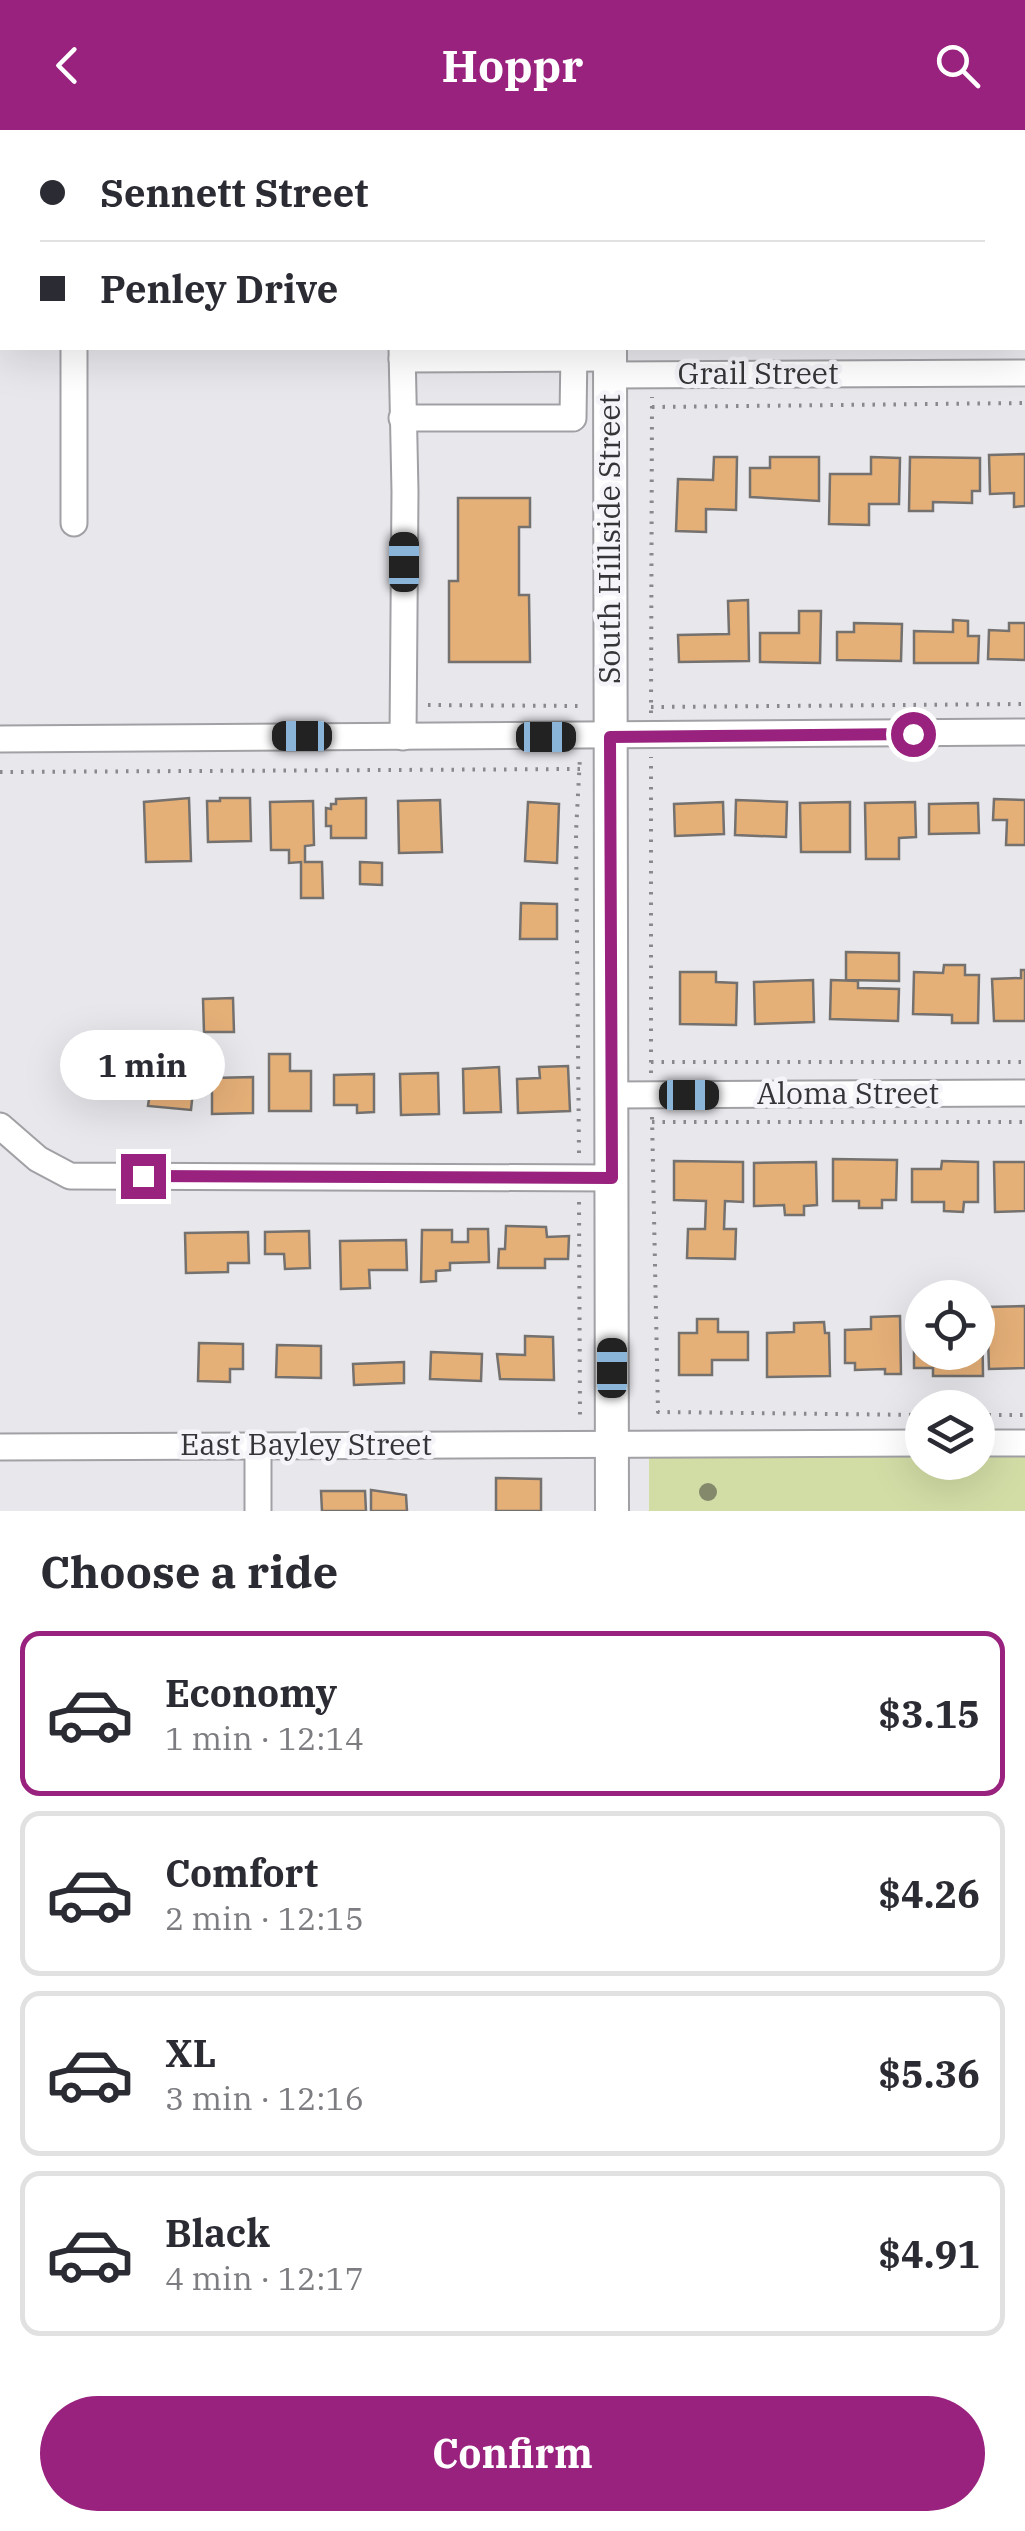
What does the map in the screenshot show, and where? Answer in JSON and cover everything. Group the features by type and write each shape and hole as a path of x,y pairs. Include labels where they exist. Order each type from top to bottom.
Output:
{"main road":[{"name":"South Hillside Street","path":"610,360 596,737 611,1095 595,1178 612,1443 612,1511"}],"street":[{"path":"74,350 74,523"},
{"path":"402,353 403,736"},
{"name":"Grail Street","path":"402,353 574,353 610,360 652,375 1025,372"},
{"path":"402,418 573,418 574,353"},
{"path":"0,739 1025,732"},
{"name":"Aloma Street","path":"611,1095 1025,1093"},
{"path":"0,1126 38,1158 70,1176 595,1178"},
{"name":"East Bayley Street","path":"0,1446 905,1443"},
{"path":"995,1443 1025,1443"},
{"path":"258,1445 258,1511"}],"path":[{"path":"652,375 651,1095 658,1412 905,1414"},
{"path":"652,407 1025,403"},
{"path":"580,1420 595,1178 576,832 580,769 596,737 583,698"},
{"path":"651,706 1025,704"},
{"path":"428,706 583,706"},
{"path":"0,772 580,769"},
{"path":"651,1062 1025,1062"},
{"path":"652,1122 1025,1122"},
{"path":"995,1415 1025,1415"}],"green space":[{"path":"905,1452 905,1480 995,1480 995,1453 1025,1453 1025,1511 649,1511 649,1456"}],"building":[{"path":"1025,454 1025,506 1014,507 1014,493 990,494 989,455"},
{"path":"714,457 737,457 736,510 706,509 706,532 676,531 678,479 713,480"},
{"path":"770,457 819,457 819,501 750,497 750,468 770,468"},
{"path":"871,457 900,458 899,504 869,504 869,525 829,524 830,474 871,474"},
{"path":"910,457 980,458 980,491 972,491 972,503 933,502 933,511 909,511"},
{"path":"458,498 530,498 530,527 519,527 519,595 529,595 530,662 449,662 449,581 458,581"},
{"path":"748,600 749,661 679,662 678,635 729,634 728,601"},
{"path":"799,611 821,611 820,663 760,662 760,633 799,633"},
{"path":"953,620 968,621 968,636 979,636 978,663 914,663 914,631 953,632"},
{"path":"854,623 902,624 901,661 837,660 837,632 854,632"},
{"path":"1009,623 1025,623 1025,660 988,659 989,630 1009,631"},
{"path":"189,798 191,861 146,862 144,802"},
{"path":"250,798 251,841 208,842 207,801"},
{"path":"366,798 366,838 331,838 326,808 331,809 336,799"},
{"path":"994,799 1025,800 1025,845 1006,845 1007,820 993,820"},
{"path":"440,800 442,852 399,853 398,801"},
{"path":"736,800 787,802 786,837 735,835"},
{"path":"313,801 314,845 305,846 305,862 322,862 323,898 301,898 301,862 289,863 289,850 271,850 270,802"},
{"path":"528,802 559,804 557,863 525,861"},
{"path":"723,802 724,834 675,836 674,804"},
{"path":"850,802 850,852 801,852 800,803"},
{"path":"915,802 916,837 899,838 899,859 866,859 865,803"},
{"path":"978,803 979,833 929,834 929,804"},
{"path":"360,862 382,863 382,885 360,884"},
{"path":"521,903 557,904 557,939 520,939"},
{"path":"846,952 899,953 899,981 846,980"},
{"path":"944,965 965,965 965,975 979,975 978,1023 952,1023 952,1015 913,1014 914,972 943,973"},
{"path":"1021,970 1025,970 1025,1021 994,1021 992,979 1021,978"},
{"path":"680,972 716,972 716,982 737,983 736,1025 680,1024"},
{"path":"813,980 814,1022 755,1024 754,982"},
{"path":"831,980 858,981 858,988 899,989 898,1021 830,1019"},
{"path":"233,998 234,1032 204,1032 203,999"},
{"path":"269,1054 290,1054 290,1071 311,1071 311,1111 269,1111"},
{"path":"568,1066 570,1111 518,1113 517,1079 540,1078 539,1067"},
{"path":"499,1067 501,1112 464,1113 463,1069"},
{"path":"438,1073 439,1114 401,1115 400,1074"},
{"path":"374,1074 374,1112 357,1113 357,1105 334,1105 334,1075"},
{"path":"152,1077 194,1081 191,1110 148,1106"},
{"path":"253,1077 253,1113 212,1114 212,1078"},
{"path":"833,1159 897,1160 896,1200 882,1200 882,1208 859,1208 859,1201 833,1201"},
{"path":"674,1161 743,1162 743,1202 725,1201 724,1229 736,1229 735,1259 687,1258 688,1229 705,1229 706,1201 674,1200"},
{"path":"942,1161 978,1162 978,1202 964,1202 963,1212 944,1211 944,1202 912,1202 912,1169 941,1169"},
{"path":"816,1162 817,1205 804,1206 804,1215 785,1215 784,1205 754,1206 754,1163"},
{"path":"994,1162 1025,1162 1025,1211 995,1212"},
{"path":"506,1226 546,1227 547,1237 569,1236 568,1259 545,1259 545,1268 498,1268 499,1249 505,1249"},
{"path":"468,1229 488,1229 489,1262 450,1263 450,1270 436,1271 436,1281 421,1282 422,1230 452,1230 452,1242 468,1242"},
{"path":"309,1231 310,1268 285,1269 284,1254 265,1254 265,1232"},
{"path":"248,1232 249,1263 228,1263 228,1272 186,1273 185,1233"},
{"path":"406,1240 407,1270 369,1270 370,1288 341,1289 340,1241"},
{"path":"1025,1306 1025,1368 995,1369 995,1307"},
{"path":"900,1316 901,1374 885,1374 885,1369 855,1370 855,1363 845,1363 845,1330 871,1329 871,1317"},
{"path":"697,1319 718,1319 718,1332 748,1332 748,1360 712,1360 712,1375 679,1375 679,1333 697,1333"},
{"path":"824,1322 825,1333 829,1333 830,1376 767,1377 767,1333 794,1332 794,1323"},
{"path":"525,1336 553,1337 554,1380 500,1379 497,1354 525,1355"},
{"path":"199,1343 243,1344 243,1369 230,1369 230,1382 198,1381"},
{"path":"277,1345 321,1346 321,1378 276,1377"},
{"path":"431,1352 482,1354 481,1381 430,1379"},
{"path":"404,1362 404,1383 354,1385 353,1364"},
{"path":"933,1370 983,1370 983,1376 933,1376"},
{"path":"496,1478 541,1479 541,1511 496,1511"},
{"path":"371,1490 406,1495 407,1511 371,1511"},
{"path":"321,1491 365,1491 366,1511 322,1511"}],"route":[{"path":"143,1176 612,1178 610,737 913,734"}]}
